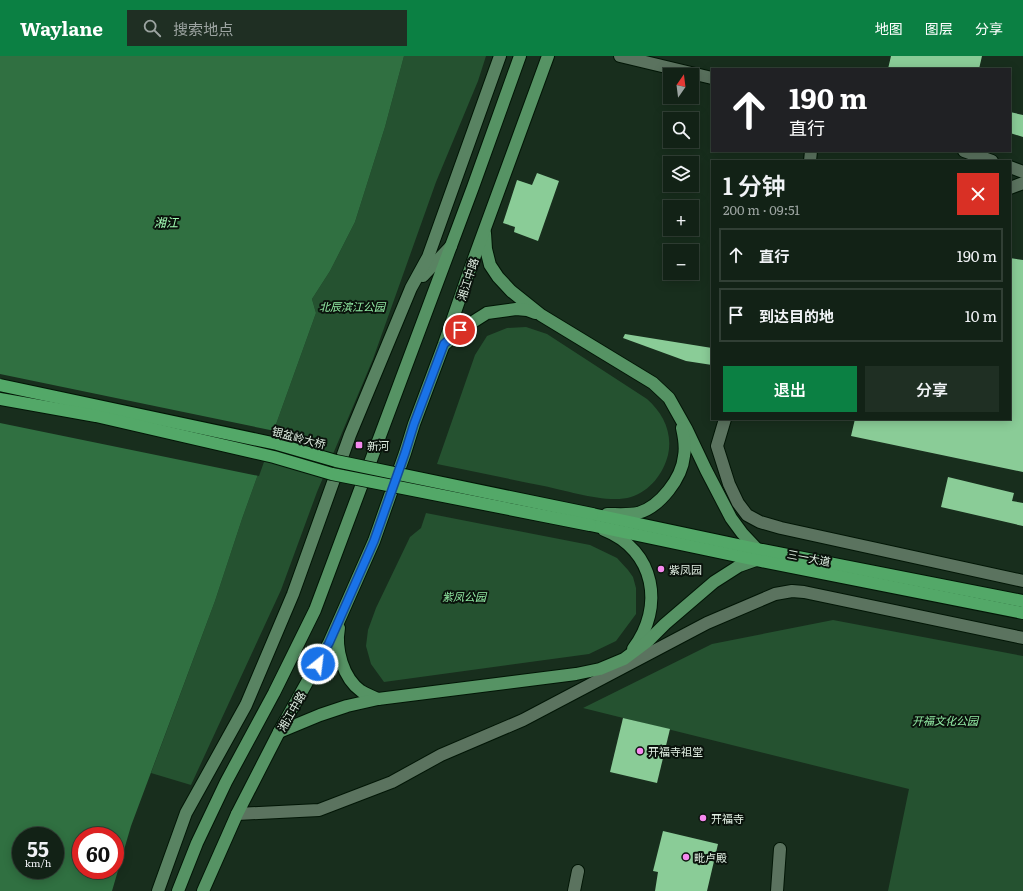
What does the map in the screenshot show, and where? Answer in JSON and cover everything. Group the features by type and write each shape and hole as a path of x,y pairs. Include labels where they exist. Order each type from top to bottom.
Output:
{"highway":[{"name":"银盆岭大桥","path":"0,385 277,444 336,461 591,520"},
{"path":"0,399 96,416 274,457 332,474 591,520"},
{"name":"三一大道","path":"591,520 1023,613"},
{"name":"三一大道","path":"756,555 1023,600"}],"main road":[{"name":"湘江中路","path":"178,891 196,843 226,782 274,693 315,610 450,246 474,187 520,56"},
{"name":"湘江中路","path":"203,891 237,814 279,732 329,643 374,541 414,424 548,56"},
{"path":"279,732 320,715 347,706 378,700 576,674 600,669 624,659 648,641 665,624 714,582 756,555 731,518 669,398 653,383 541,315 511,290 498,277 490,265 486,248 485,228"},
{"path":"444,344 460,330 487,313 516,309 527,310 541,315"},
{"path":"591,520 640,512 654,504 664,495 678,476 684,457 685,444 679,415"},
{"path":"591,520 628,544 638,555 651,586 652,595 649,620 634,647 624,659"},
{"path":"341,617 338,636 343,665 354,684 362,691 378,700"}],"street":[{"path":"158,891 186,812 246,705 293,594 350,435 411,288 428,257 500,56"},
{"path":"620,56 711,78"},
{"path":"967,152 989,160"},
{"path":"1011,167 1023,172"},
{"path":"1011,188 1023,183"},
{"path":"411,288 450,246"},
{"path":"725,420 717,446 738,503 747,515 760,522 781,528 1023,581"},
{"path":"237,814 319,810 392,782 441,755 523,720 706,623 774,594 792,591 804,592 1023,638"},
{"path":"777,891 780,849"},
{"path":"574,891 578,871"}],"green space":[{"name":"北辰滨江公园","path":"404,56 486,56 478,81 436,182 373,359 317,492 281,590 191,785 151,773 215,601 242,519 316,313 312,299 330,271 355,222 385,127"},
{"path":"526,327 547,334 647,399 658,411 668,431 668,455 663,469 655,481 644,491 622,499 600,498 437,464 475,355 487,336 507,328"},
{"name":"紫凤公园","path":"426,513 590,545 617,558 633,577 636,588 636,614 616,641 589,654 384,682 371,664 366,646 368,630 376,608 410,537 421,528"},
{"name":"开福文化公园","path":"833,620 1023,656 1023,891 888,891 909,789 583,708 712,644"}],"water":[{"name":"湘江","path":"0,56 404,56 385,127 355,222 330,271 312,299 316,313 242,519 215,601 131,826 124,850 124,827 72,827 72,879 116,879 112,891 0,891"}],"pier":[{"path":"0,374 275,431 259,476 0,423"}],"building":[{"path":"891,56 982,56 979,68 888,68"},
{"path":"1011,112 1023,115 1023,137 1011,133"},
{"path":"537,173 559,181 538,241 514,232 515,227 503,223 517,180 532,185"},
{"path":"1011,258 1023,260 1023,472 851,436 855,420 1011,420"},
{"path":"625,334 711,348 711,365 686,361 623,338"},
{"path":"948,477 1014,493 1012,501 1023,503 1023,526 941,507"},
{"name":"开福寺祖堂","path":"623,718 670,729 657,783 610,772"},
{"name":"毗卢殿","path":"663,831 718,844 707,891 655,891 658,872 653,871"}],"place":[{"name":"新河","path":"359,445"},
{"name":"紫凤园","path":"661,569"},
{"name":"开福寺祖堂","path":"640,751"},
{"name":"开福寺","path":"703,818"},
{"name":"毗卢殿","path":"686,857"}],"route":[{"path":"318,664 341,617 374,541 414,424 444,344 460,330"}]}
